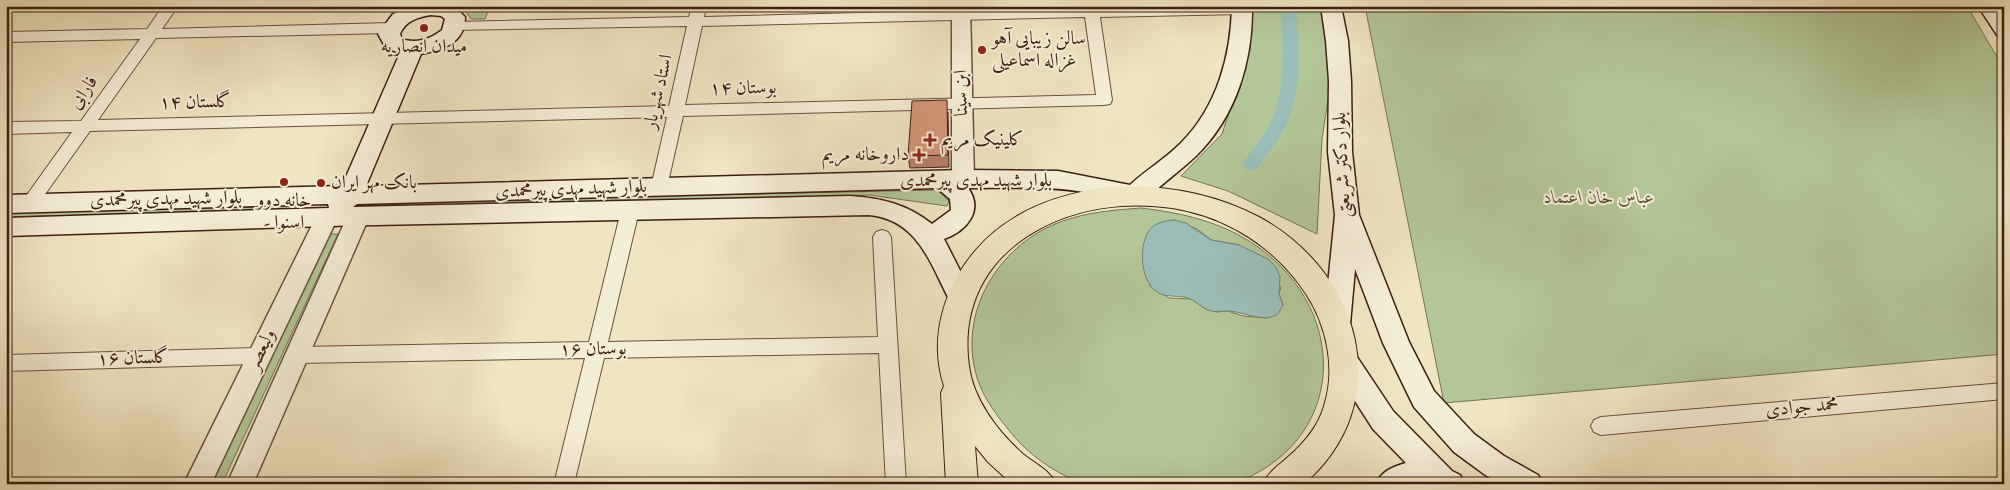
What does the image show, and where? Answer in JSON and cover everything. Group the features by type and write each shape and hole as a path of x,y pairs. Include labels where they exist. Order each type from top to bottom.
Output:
{"main road":[{"name":"بلوار دکتر شریعتی","path":"1331,6 1338,49 1340,152 1347,215 1338,324"},
{"path":"1988,6 2004,30"},
{"path":"431,7 451,13 456,22 454,27 439,42 413,49 398,46 390,38 391,28 407,15 431,7"},
{"path":"1135,195 1188,149 1216,114 1226,94 1240,44 1242,8"},
{"path":"354,206 384,118 413,49"},
{"path":"952,180 953,186 961,194 964,204 962,215 949,228 929,235 946,261 960,296"},
{"name":"بلوار شهید مهدی پیرمحمدی","path":"6,227 327,217 354,206 659,187 952,180 1058,180 1093,185 1135,195"},
{"path":"962,484 952,334 960,296 981,261 1010,232 1048,211 1090,199 1135,195 1192,202 1231,215 1266,235 1297,260 1315,282 1338,324 1345,362 1342,398 1328,434 1304,465 1280,484"},
{"name":"بلوار شهید مهدی پیرمحمدی","path":"6,204 354,206 630,211 850,205 884,208 906,219 929,235"},
{"path":"1347,215 1396,343 1424,399 1464,442 1494,465 1528,484"},
{"path":"1345,362 1383,420 1446,482"},
{"path":"955,374 970,414 998,451 1040,484"},
{"path":"1391,484 1402,476 1414,473 1428,475 1446,482"}],"street":[{"name":"فارابی","path":"30,203 171,6"},
{"path":"454,27 697,14 961,11 1092,12 1242,8"},
{"name":"ابن سینا","path":"952,180 962,103 961,11"},
{"name":"بوستان ۱۴","path":"384,118 1104,100 1092,12"},
{"name":"استاد شهریار","path":"659,187 697,14"},
{"path":"6,37 391,28"},
{"name":"گلستان ۱۴","path":"6,128 384,118"},
{"name":"ولیعصر","path":"240,484 297,355 354,206"},
{"path":"564,484 630,211"},
{"name":"ولیعصر","path":"197,484 327,217"},
{"path":"882,237 896,484"},
{"name":"بوستان ۱۶","path":"297,355 888,345"},
{"name":"گلستان ۱۶","path":"6,363 259,356"},
{"name":"محمد جوادی","path":"1601,426 2004,391"}],"green space":[{"path":"462,6 490,6 485,19 471,19"},
{"path":"1251,6 1320,6 1327,43 1330,87 1322,139 1317,234 1228,191 1181,176 1222,134 1250,47"},
{"name":"عباس خان اعتماد","path":"1365,6 1967,6 2004,69 2004,354 1444,403"},
{"path":"937,190 949,201 947,206 869,195 384,207 385,202"},
{"path":"295,206 293,210 6,217 6,213"},
{"path":"1141,208 1202,220 1245,238 1289,275 1310,307 1321,341 1323,376 1315,409 1297,440 1270,465 1232,484 1098,485 1077,481 1054,470 1033,455 1015,438 993,409 977,378 972,346 974,323 980,301 990,280 1004,261 1021,244 1041,231 1063,221 1092,213","holes":["1174,220 1197,229 1211,240 1239,245 1281,287 1279,294 1283,305 1267,318 1243,316 1228,311 1216,312 1204,308 1192,299 1169,298 1150,286 1157,224"]},
{"path":"326,234 338,234 222,484 210,484"}],"water":[{"path":"1174,220 1186,223 1211,240 1239,245 1268,259 1276,267 1280,277 1279,294 1283,305 1278,314 1272,317 1260,318 1230,311 1216,312 1205,309 1188,298 1163,295 1154,290 1144,272 1142,256 1145,240 1154,225"}],"building":[{"name":"کلینیک مریم","path":"947,100 948,155 908,156 912,101"}],"waterway":[{"path":"1251,165 1276,128 1284,108 1290,65 1289,6"}],"place":[{"name":"میدان انصاریه","path":"424,28"},
{"name":"سالن زیبایی آهو غزاله اسماعیلی","path":"982,50"},
{"name":"کلینیک مریم","path":"930,140"},
{"name":"داروخانه مریم","path":"919,155"},
{"name":"خانه دوو - اسنوا","path":"284,182"},
{"name":"بانک مهر ایران","path":"321,183"}]}
